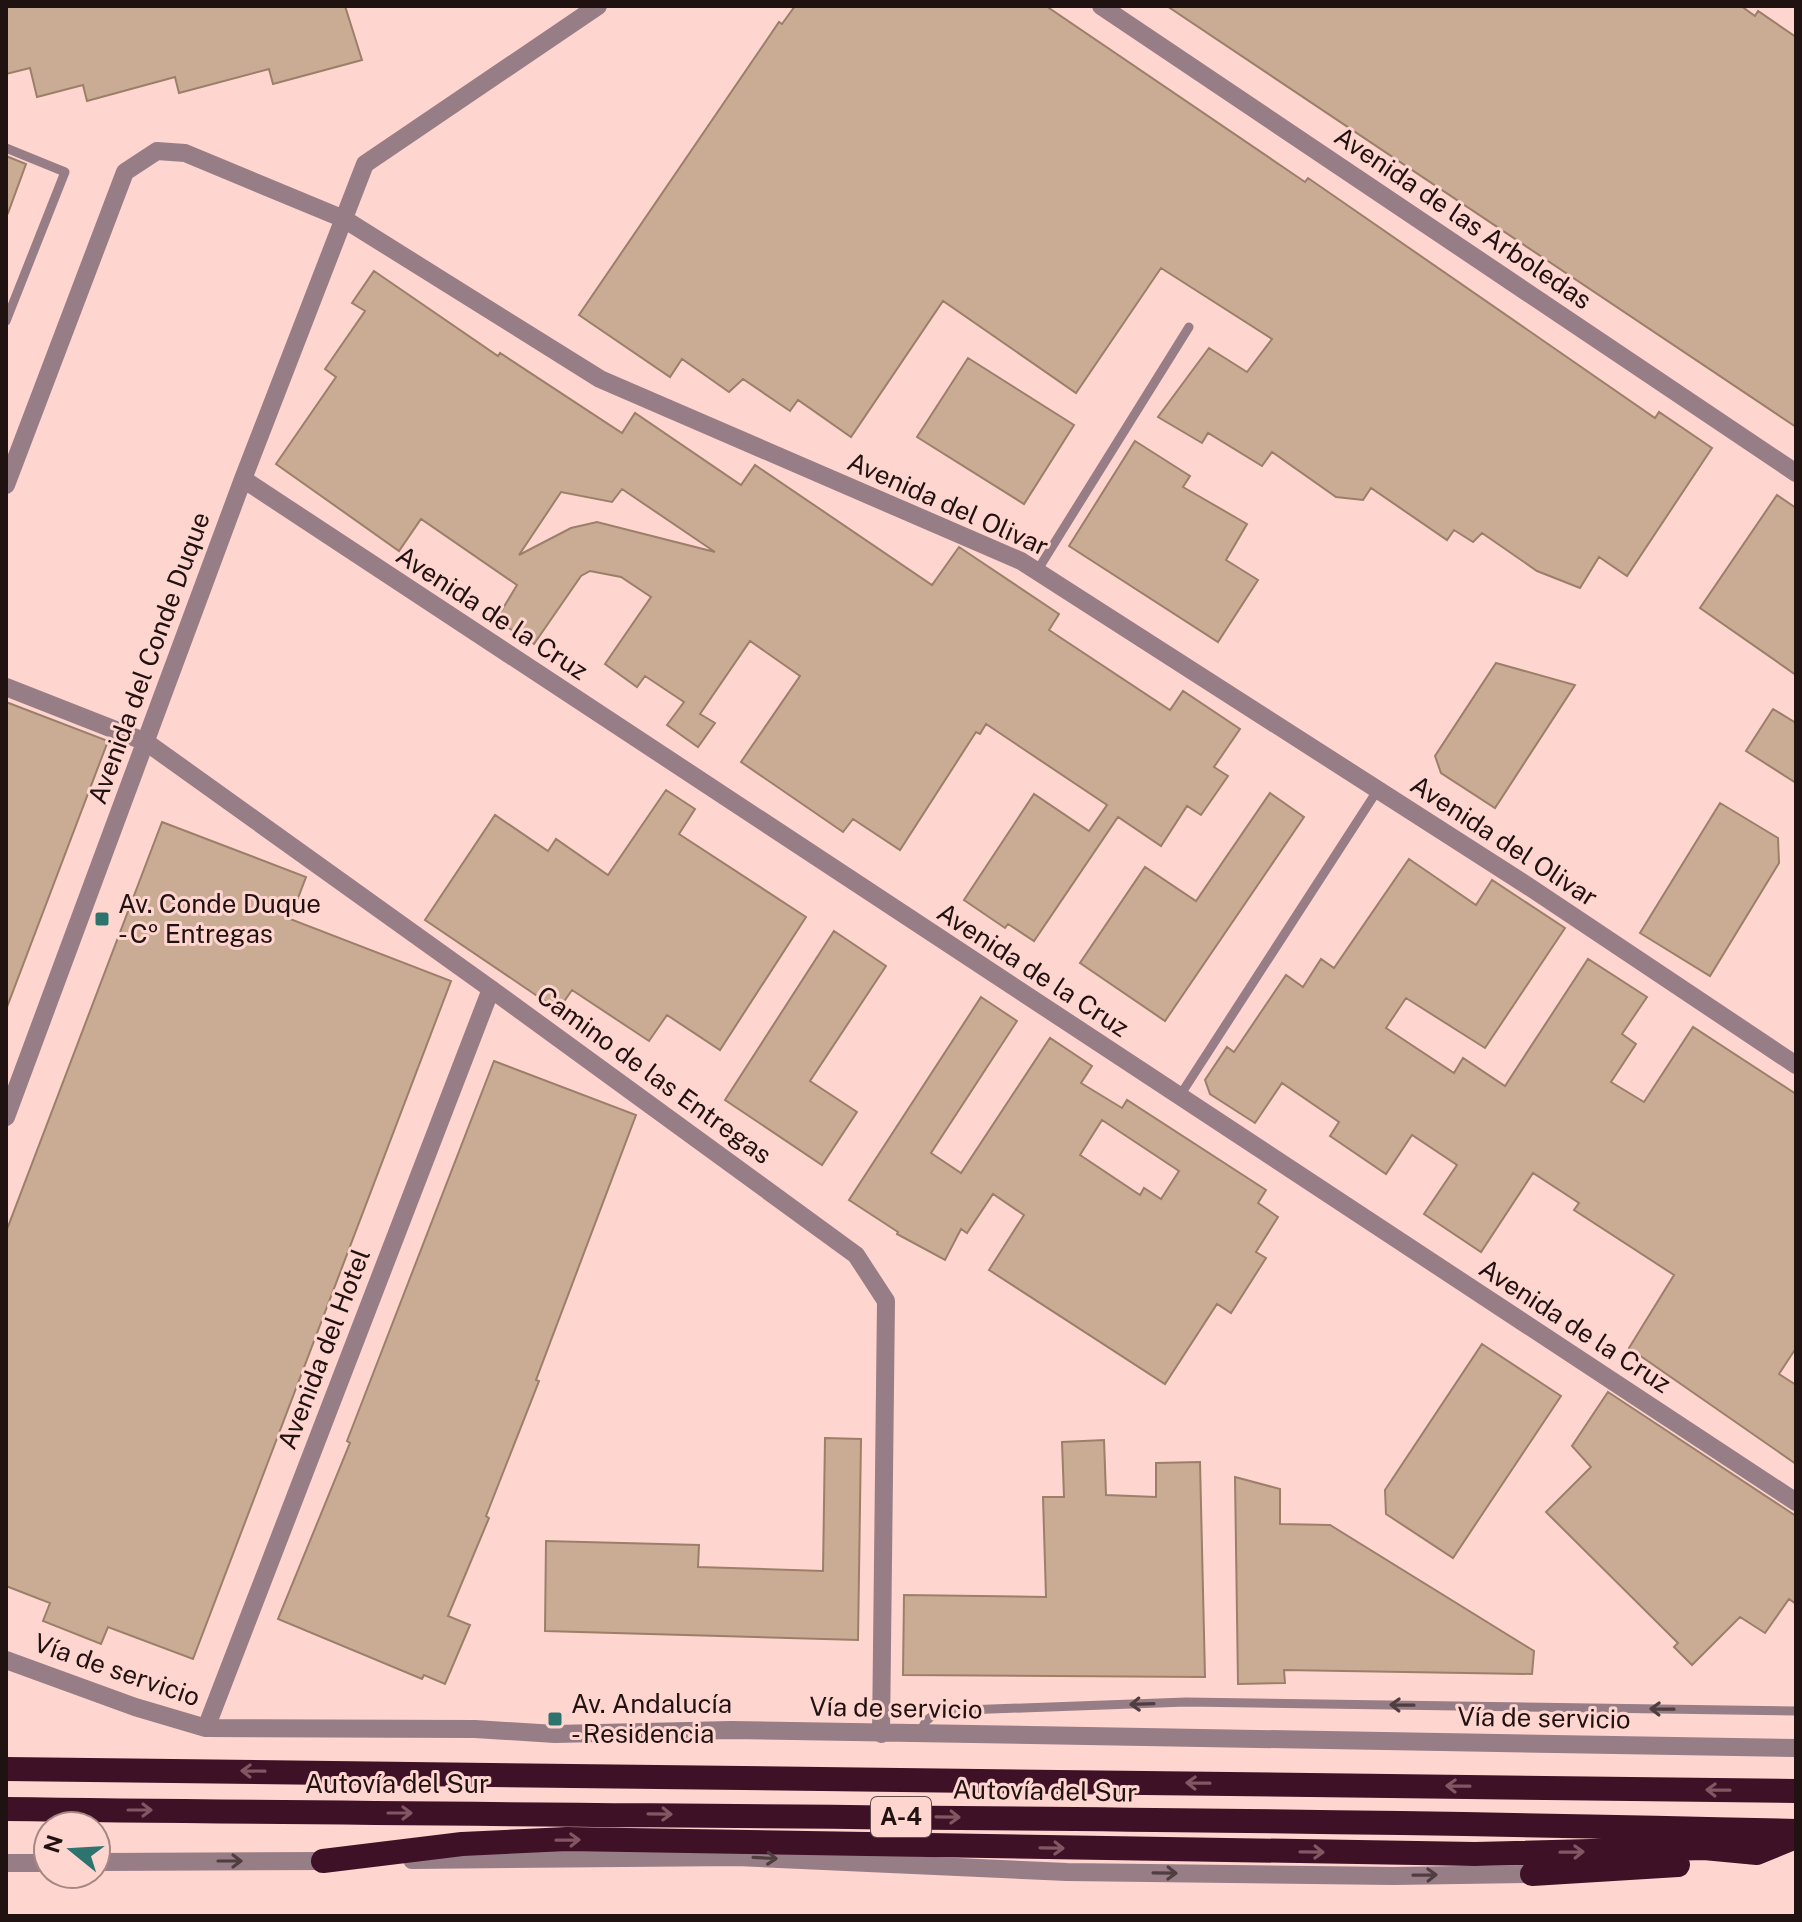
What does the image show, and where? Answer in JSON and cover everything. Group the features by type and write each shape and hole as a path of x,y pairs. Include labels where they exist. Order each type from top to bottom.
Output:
{"highway":[{"name":"Autovía del Sur","path":"6,1769 1796,1791"},
{"name":"Autovía del Sur","path":"6,1809 1569,1826 1796,1834"},
{"path":"1532,1874 1706,1863 1757,1853 1796,1834"},
{"path":"323,1861 462,1844 567,1839 1475,1854 1704,1848 1757,1853"}],"street":[{"name":"Avenida del Conde Duque","path":"6,1117 243,479 365,164 598,6"},
{"name":"Avenida de las Arboledas","path":"1101,6 1796,473"},
{"name":"Avenida del Olivar","path":"6,485 125,172 157,151 185,153 344,219 600,379 1021,561 1531,888 1796,1065"},
{"name":"Avenida de la Cruz","path":"243,479 1796,1502"},
{"name":"Camino de las Entregas","path":"6,687 146,742 856,1255 886,1301 881,1734"},
{"name":"Avenida del Hotel","path":"206,1728 491,989"},
{"name":"Vía de servicio","path":"6,1660 135,1707 206,1728 475,1729 555,1734 731,1730 1796,1748"},
{"path":"112,1862 737,1857 1067,1872 1393,1876 1532,1874"},
{"path":"6,1863 32,1863"}],"lane":[{"path":"6,148 65,172 6,321"},
{"path":"1037,571 1189,327"},
{"path":"1179,1097 1377,791"},
{"path":"918,1735 926,1721 938,1711 1186,1702 1796,1711"}],"building":[{"path":"6,6 345,6 362,60 273,84 269,69 179,93 175,77 87,101 83,85 37,97 30,68 6,74"},
{"path":"795,6 1046,6 1305,182 1308,178 1655,418 1659,412 1712,448 1627,576 1599,557 1580,588 1537,571 1482,533 1473,542 1454,530 1447,540 1371,488 1363,500 1336,497 1272,452 1262,466 1208,433 1202,443 1158,417 1209,348 1247,372 1272,339 1161,268 1076,393 943,301 851,437 798,400 790,411 743,379 729,392 682,359 670,377 579,315 779,22 782,24"},
{"path":"1167,6 1741,6 1755,16 1758,11 1796,37 1796,427"},
{"path":"6,156 26,164 8,213 6,212"},
{"path":"374,271 498,356 500,353 622,433 635,413 741,485 755,465 932,585 959,547 1059,614 1049,630 1170,710 1183,691 1240,729 1214,767 1228,776 1201,815 1187,806 1161,846 1118,817 1034,941 1008,924 1005,928 964,900 1034,794 1089,831 1107,805 986,724 980,734 976,732 900,850 853,819 843,832 741,762 800,676 750,641 700,714 715,723 698,747 667,725 684,702 645,676 637,687 605,664 651,597 621,577 590,571 581,576 534,644 496,620 517,585 421,519 399,551 276,464 336,377 325,369 365,311 352,303","holes":["622,489 715,552 597,522 571,528 519,555 561,492 612,502"]},
{"path":"968,358 1074,425 1024,504 917,437"},
{"path":"1135,441 1190,476 1183,487 1247,524 1226,560 1258,580 1218,642 1069,546"},
{"path":"1777,495 1796,508 1796,675 1700,608"},
{"path":"1496,663 1575,685 1495,808 1441,773 1435,756"},
{"path":"6,702 108,741 7,1007 6,1007"},
{"path":"1773,709 1796,723 1796,783 1746,751"},
{"path":"666,790 695,809 679,834 806,917 720,1050 667,1015 649,1041 572,990 558,1010 425,920 495,815 548,851 556,839 608,875"},
{"path":"1270,793 1304,817 1165,1021 1080,963 1145,867 1196,901"},
{"path":"1720,803 1778,838 1779,863 1710,976 1640,933"},
{"path":"162,822 306,877 290,919 451,981 193,1659 108,1627 101,1644 43,1621 50,1603 6,1586 6,1232"},
{"path":"1409,859 1476,905 1492,880 1565,928 1485,1048 1406,998 1386,1028 1454,1073 1463,1058 1505,1086 1588,959 1647,997 1622,1034 1636,1044 1611,1082 1644,1102 1693,1027 1796,1094 1796,1348 1779,1374 1796,1385 1796,1464 1629,1348 1674,1275 1574,1210 1579,1203 1533,1173 1481,1252 1424,1214 1457,1165 1412,1135 1386,1174 1330,1136 1339,1122 1282,1083 1255,1123 1210,1094 1205,1080 1227,1047 1234,1052 1286,975 1303,987 1321,959 1334,968"},
{"path":"834,931 886,966 810,1081 857,1112 822,1165 725,1100"},
{"path":"981,997 1017,1021 931,1153 961,1173 1050,1038 1092,1066 1081,1083 1122,1108 1127,1100 1266,1190 1258,1203 1278,1217 1256,1252 1266,1258 1231,1313 1217,1304 1165,1384 989,1270 1024,1215 993,1194 967,1233 961,1229 945,1260 897,1234 849,1200","holes":["1102,1120 1179,1171 1161,1199 1144,1188 1140,1195 1080,1155"]},
{"path":"494,1061 636,1115 486,1516 489,1518 448,1616 470,1625 445,1684 424,1675 422,1679 278,1619 350,1443 347,1441"},
{"path":"1482,1344 1561,1396 1453,1558 1386,1514 1385,1490"},
{"path":"1608,1392 1796,1516 1796,1604 1789,1599 1765,1633 1740,1617 1692,1665 1674,1647 1678,1643 1546,1512 1591,1467 1572,1446"},
{"path":"825,1438 861,1439 858,1640 545,1631 546,1541 699,1545 698,1567 823,1571"},
{"path":"1104,1440 1106,1495 1156,1497 1156,1463 1200,1462 1205,1677 903,1675 904,1595 1046,1597 1043,1497 1064,1497 1062,1442"},
{"path":"1235,1477 1280,1489 1280,1524 1330,1525 1534,1651 1532,1674 1284,1670 1285,1683 1238,1684"}],"place":[{"name":"Av. Conde Duque - Cº Entregas","path":"102,919"},
{"name":"Av. Andalucía - Residencia","path":"555,1719"}]}
